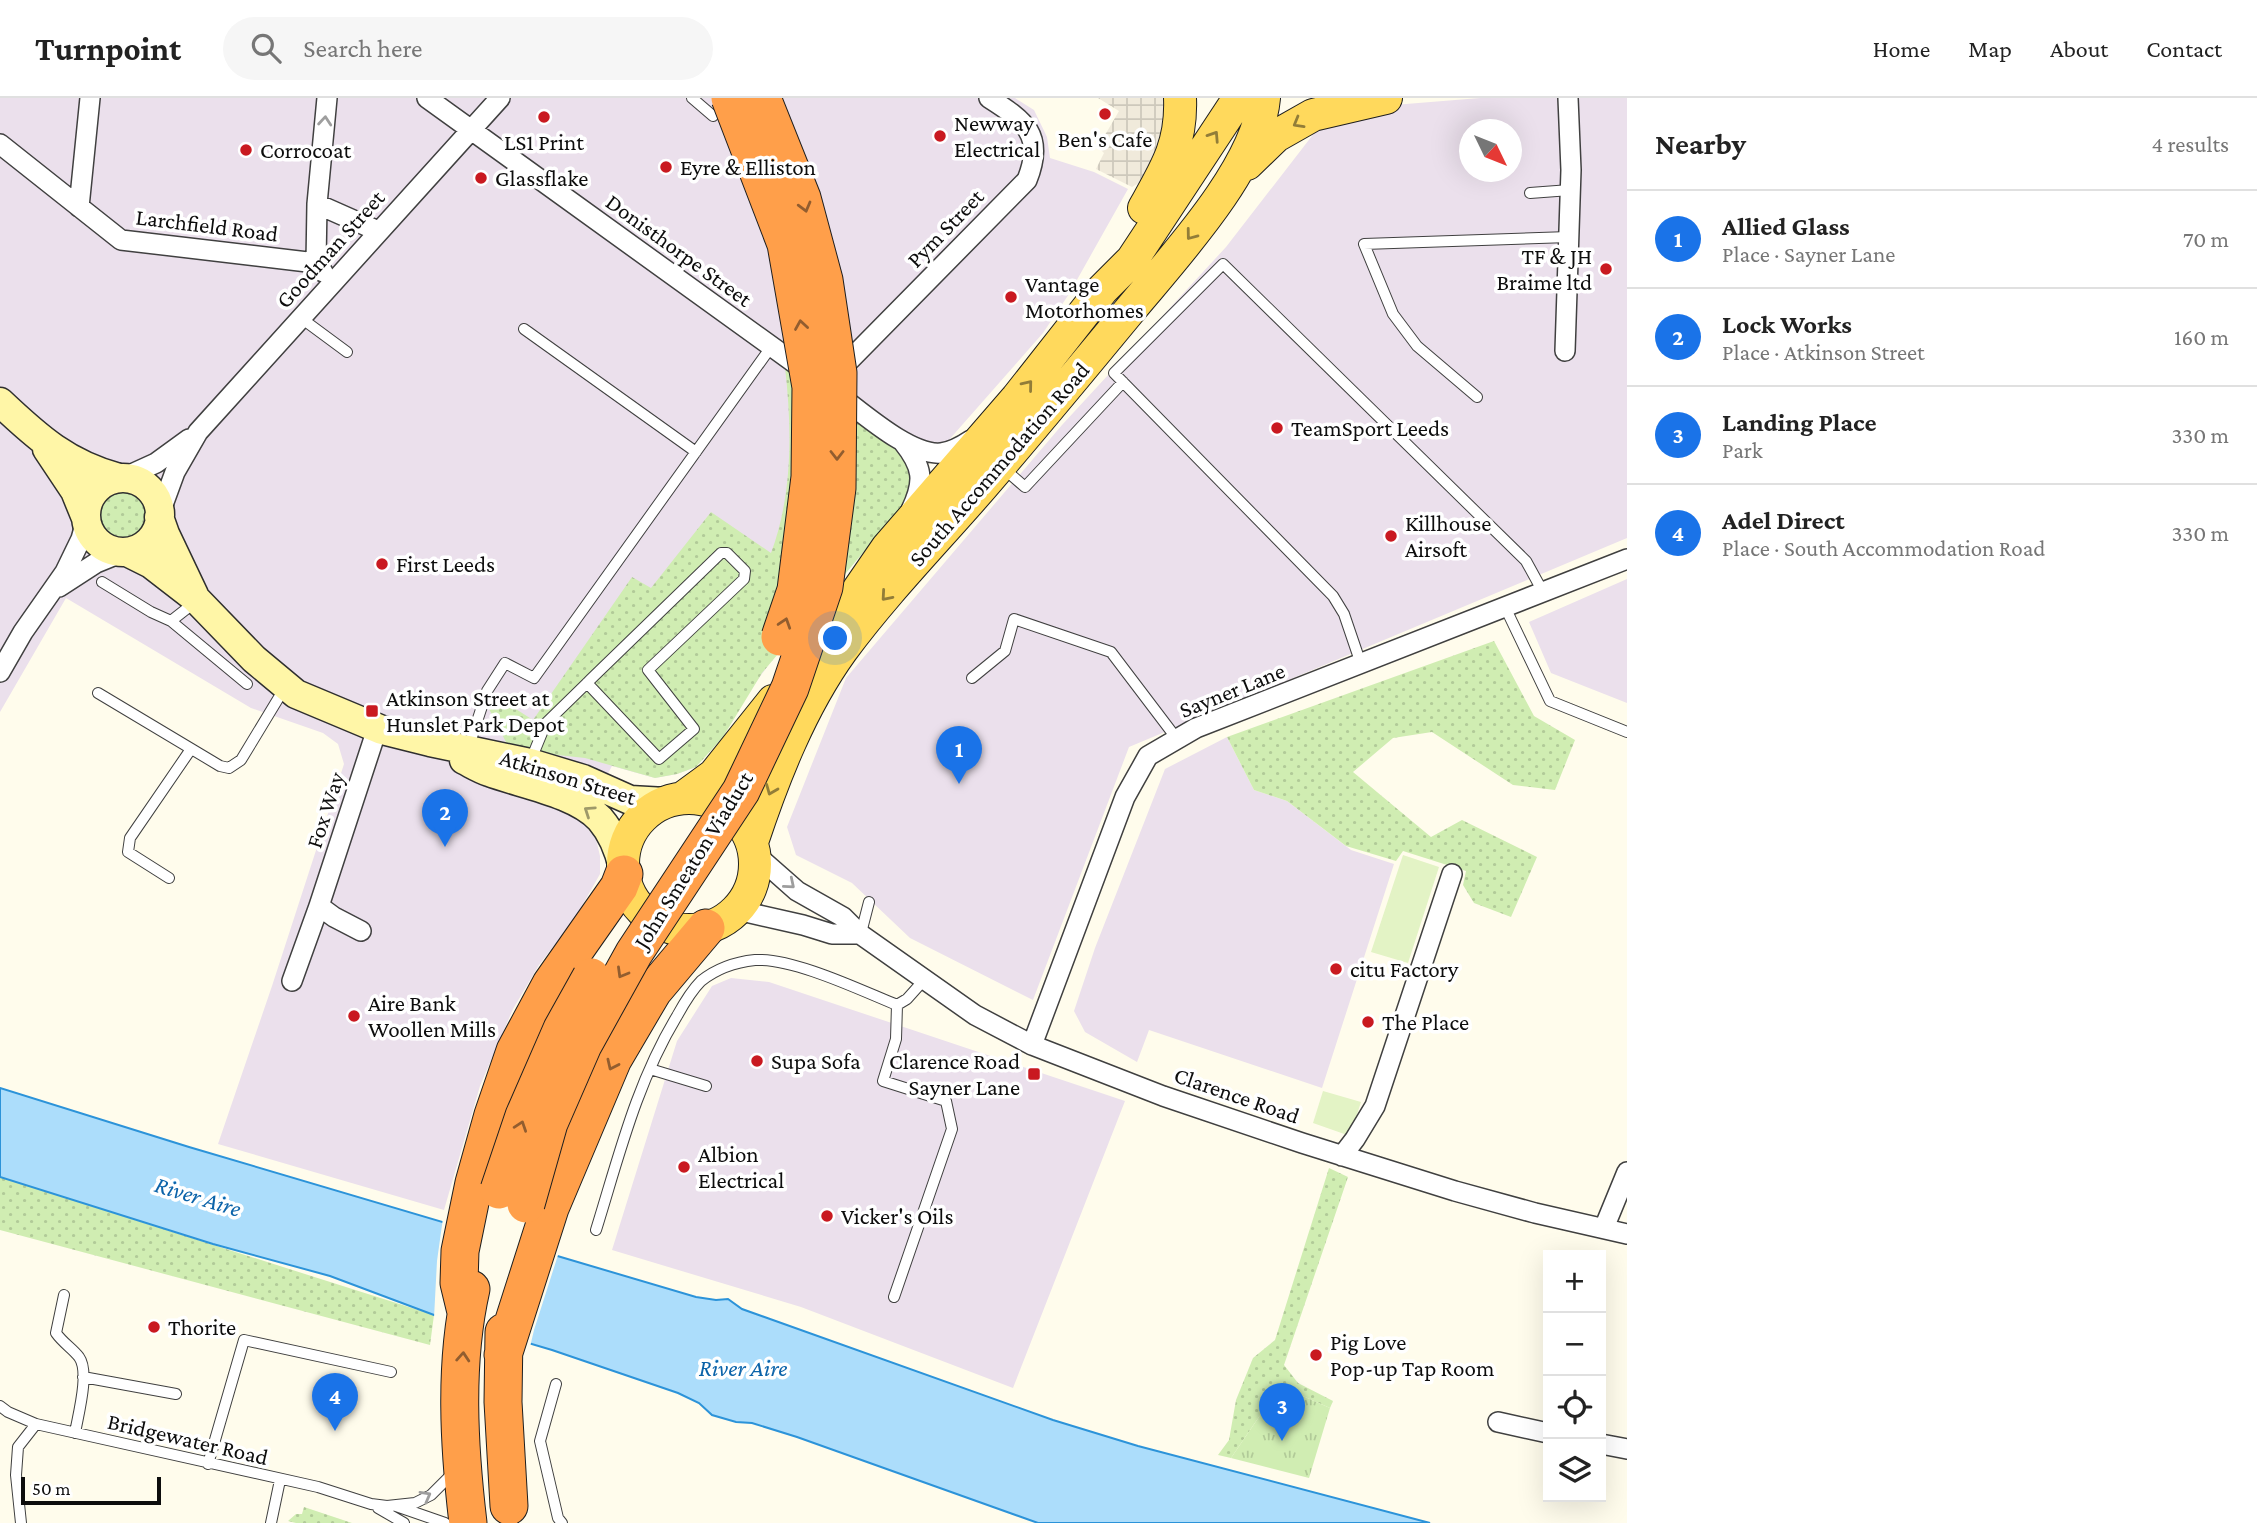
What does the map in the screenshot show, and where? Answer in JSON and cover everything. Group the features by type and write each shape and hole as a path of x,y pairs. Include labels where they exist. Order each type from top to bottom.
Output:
{"highway":[{"name":"John Smeaton Viaduct","path":"512,1196 549,1123 583,1045 634,953 741,790 790,688 824,587 837,488 838,373 824,281 803,198 762,98"},
{"name":"John Smeaton Viaduct","path":"512,1196 524,1116 562,1029 617,931 719,780 766,682 796,590 810,477 811,387 786,244 722,107"},
{"path":"512,1517 503,1402 503,1355 512,1196 493,1115 515,1051 551,984 620,887 623,871"},
{"path":"468,1523 461,1402 466,1312 481,1251 512,1196 614,1059 653,991 706,928"}],"main road":[{"path":"1102,290 1174,151 1179,131 1180,98"},
{"name":"South Accommodation Road","path":"623,871 624,852 633,829 648,812 675,800 714,775 738,747 843,612 887,548 1046,363 1102,290 1132,260 1239,98"},
{"name":"South Accommodation Road","path":"737,910 747,896 755,876 754,848 785,754 829,668 868,617 1000,465 1180,250 1231,180 1253,142 1264,98"},
{"path":"1231,180 1262,148 1301,121 1321,112 1386,98"},
{"path":"675,800 702,798 723,806 746,829 754,848"},
{"path":"623,871 635,902 648,916 666,926 685,930 706,928 724,920 737,910"}],"street":[{"path":"79,207 90,98"},
{"path":"327,98 317,204 316,263 332,284"},
{"name":"Donisthorpe Street","path":"427,98 902,441 923,452 950,451 973,439 1004,413"},
{"name":"Goodman Street","path":"121,478 156,463 198,432 500,98"},
{"name":"Pym Street","path":"825,385 1027,180 1034,162 1034,141 1023,124 1009,110 989,98"},
{"path":"1565,351 1570,190 1568,98"},
{"name":"Larchfield Road","path":"0,144 121,240 316,263"},
{"path":"317,204 379,232"},
{"path":"0,402 39,438 76,463 133,480 147,488 158,503 160,515 155,533 148,542 138,549 96,563 53,592"},
{"name":"Goodman Street","path":"160,515 175,472 198,432"},
{"path":"39,438 75,491 88,529 97,542 107,549 125,552"},
{"name":"Donisthorpe Street","path":"887,548 911,511 920,482 917,461 902,441"},
{"path":"0,672 75,554 86,519 86,507 94,492 105,483 121,478"},
{"name":"Atkinson Street","path":"160,515 165,534 196,599"},
{"name":"Atkinson Street","path":"125,552 151,564 196,599 254,659 296,694 377,729 530,762 583,779 630,800 675,800"},
{"name":"Sayner Lane","path":"1032,1045 1125,797 1148,756 1196,728 1627,559"},
{"name":"Fox Way","path":"292,981 377,729"},
{"name":"Atkinson Street","path":"430,742 485,771 566,798 598,816 619,850 623,871"},
{"name":"Clarence Road","path":"754,848 797,891 843,917 860,934 975,1015 1032,1045 1163,1096 1342,1156 1535,1213 1627,1234"},
{"path":"1342,1156 1375,1106 1452,874"},
{"path":"319,906 361,931"},
{"path":"737,910 832,934 860,934"},
{"path":"1604,1228 1627,1172"},
{"path":"1498,1422 1543,1432"},
{"path":"1606,1445 1627,1450"}],"lane":[{"path":"692,98 722,107"},
{"path":"1531,193 1570,190"},
{"path":"1477,397 1417,346 1393,314 1364,244 1569,237"},
{"path":"1361,665 1344,614 1333,596 1114,373 1223,264 1526,561 1543,592"},
{"path":"301,317 347,352"},
{"path":"524,329 696,452"},
{"path":"468,750 487,691 505,663 534,678 771,347"},
{"path":"1000,465 1025,487 1123,382"},
{"path":"530,762 546,723 587,683 721,553 727,553 745,571 744,579 649,670 694,729 659,759 587,683"},
{"path":"102,582 151,612 172,621 247,684"},
{"path":"172,621 196,599"},
{"path":"1505,607 1550,701 1627,732"},
{"path":"972,678 1005,651 1014,619 1111,652 1177,739"},
{"path":"98,693 220,766 229,768 242,760 286,685"},
{"path":"169,877 128,852 130,838 191,749"},
{"path":"860,934 869,902"},
{"path":"596,1230 636,1098 664,1038 700,982 729,965 757,960 788,965 832,978 897,1005"},
{"path":"897,1005 907,999 924,980"},
{"path":"894,1297 952,1129 946,1101 884,1081 896,1039 897,1005"},
{"path":"650,1069 706,1086"},
{"path":"64,1295 56,1333 79,1358 84,1370 75,1433"},
{"path":"208,1464 244,1340 391,1372"},
{"path":"83,1377 176,1394"},
{"path":"556,1384 540,1441 558,1518 562,1523"},
{"name":"Bridgewater Road","path":"0,1406 36,1424 318,1487 371,1504 404,1523"},
{"path":"21,1523 16,1475 18,1447 36,1424"},
{"name":"Bridgewater Road","path":"371,1504 396,1506 415,1503 451,1477 462,1453"},
{"path":"271,1523 280,1480"},
{"name":"Bridgewater Road","path":"396,1506 445,1523"}],"shaded area":[{"path":"0,98 1015,98 1034,110 1047,137 1050,158 1094,172 1128,189 1069,294 1043,333 889,508 808,609 696,767 655,778 612,766 582,822 596,839 600,874 574,920 539,965 513,1009 480,1086 444,1210 218,1144 344,764 338,744 323,733 251,708 66,598 0,712"},
{"path":"1098,98 1180,98 1144,180 1132,187 1096,169 1104,153 1098,147 1119,111"},
{"path":"1480,98 1627,98 1627,538 1129,747 1033,1000 910,938 852,883 796,855 787,827 846,678 1062,425 1226,247 1332,110"},
{"path":"1627,579 1627,703 1551,673 1529,622"},
{"path":"1227,737 1254,790 1287,801 1351,850 1394,864 1322,1088 1149,1030 1137,1062 1085,1032 1074,1011 1095,948 1165,769"},
{"path":"731,978 769,982 1125,1101 1013,1388 801,1307 612,1250 677,1041 712,986"}],"green space":[{"path":"785,367 913,452 914,492 762,673 723,737 696,767 655,778 585,758 521,751 508,746 488,707 494,695 533,720 632,577 651,588 711,512 771,553 783,508 789,461"},
{"path":"123,492 132,493 139,499 145,506 145,524 139,531 132,537 123,538 114,537 107,531 101,524 100,515 101,506 107,499 114,493"},
{"path":"1494,641 1534,716 1575,740 1555,790 1513,785 1432,732 1393,738 1353,772 1431,837 1462,820 1537,857 1511,917 1474,903 1463,885 1466,871 1403,851 1396,861 1346,846 1287,801 1254,790 1227,737"},
{"path":"1403,855 1439,867 1408,963 1371,952"},
{"path":"1323,1091 1361,1102 1350,1136 1313,1123"},
{"path":"1329,1168 1348,1177 1284,1365 1298,1383 1333,1401 1330,1408 1280,1386 1231,1458 1218,1455 1229,1440 1236,1400 1253,1358 1275,1340"},
{"path":"0,1177 434,1315 430,1345 0,1230"},
{"path":"1280,1386 1330,1408 1309,1478 1231,1458"},
{"path":"304,1507 352,1523 288,1521 296,1514 302,1514"}],"water":[{"name":"River Aire","path":"0,1088 189,1147 696,1297 728,1299 742,1309 1053,1420 1138,1446 1430,1523 1038,1523 797,1437 752,1423 736,1422 712,1415 699,1403 678,1393 552,1350 434,1315 330,1276 213,1244 0,1177"}],"pier":[{"path":"443,1218 559,1252 530,1347 434,1318 437,1261"}],"place":[{"name":"Ben's Cafe","path":"1105,114"},
{"name":"LS1 Print","path":"544,117"},
{"name":"Newway Electrical","path":"940,136"},
{"name":"Corrocoat","path":"246,150"},
{"name":"Eyre & Elliston","path":"666,167"},
{"name":"Glassflake","path":"481,178"},
{"name":"TF & JH Braime ltd","path":"1606,269"},
{"name":"Vantage Motorhomes","path":"1011,297"},
{"name":"TeamSport Leeds","path":"1277,428"},
{"name":"Killhouse Airsoft","path":"1391,536"},
{"name":"First Leeds","path":"382,564"},
{"name":"Atkinson Street at Hunslet Park Depot","path":"372,711"},
{"name":"Allied Glass","path":"959,784"},
{"name":"Lock Works","path":"445,847"},
{"name":"citu Factory","path":"1336,969"},
{"name":"Aire Bank Woollen Mills","path":"354,1016"},
{"name":"The Place","path":"1368,1022"},
{"name":"Supa Sofa","path":"757,1061"},
{"name":"Clarence Road Sayner Lane","path":"1034,1074"},
{"name":"Albion Electrical","path":"684,1167"},
{"name":"Vicker's Oils","path":"827,1216"},
{"name":"Thorite","path":"154,1327"},
{"name":"Pig Love Pop-up Tap Room","path":"1316,1355"},
{"name":"Adel Direct","path":"335,1431"},
{"name":"Landing Place","path":"1282,1441"}]}
